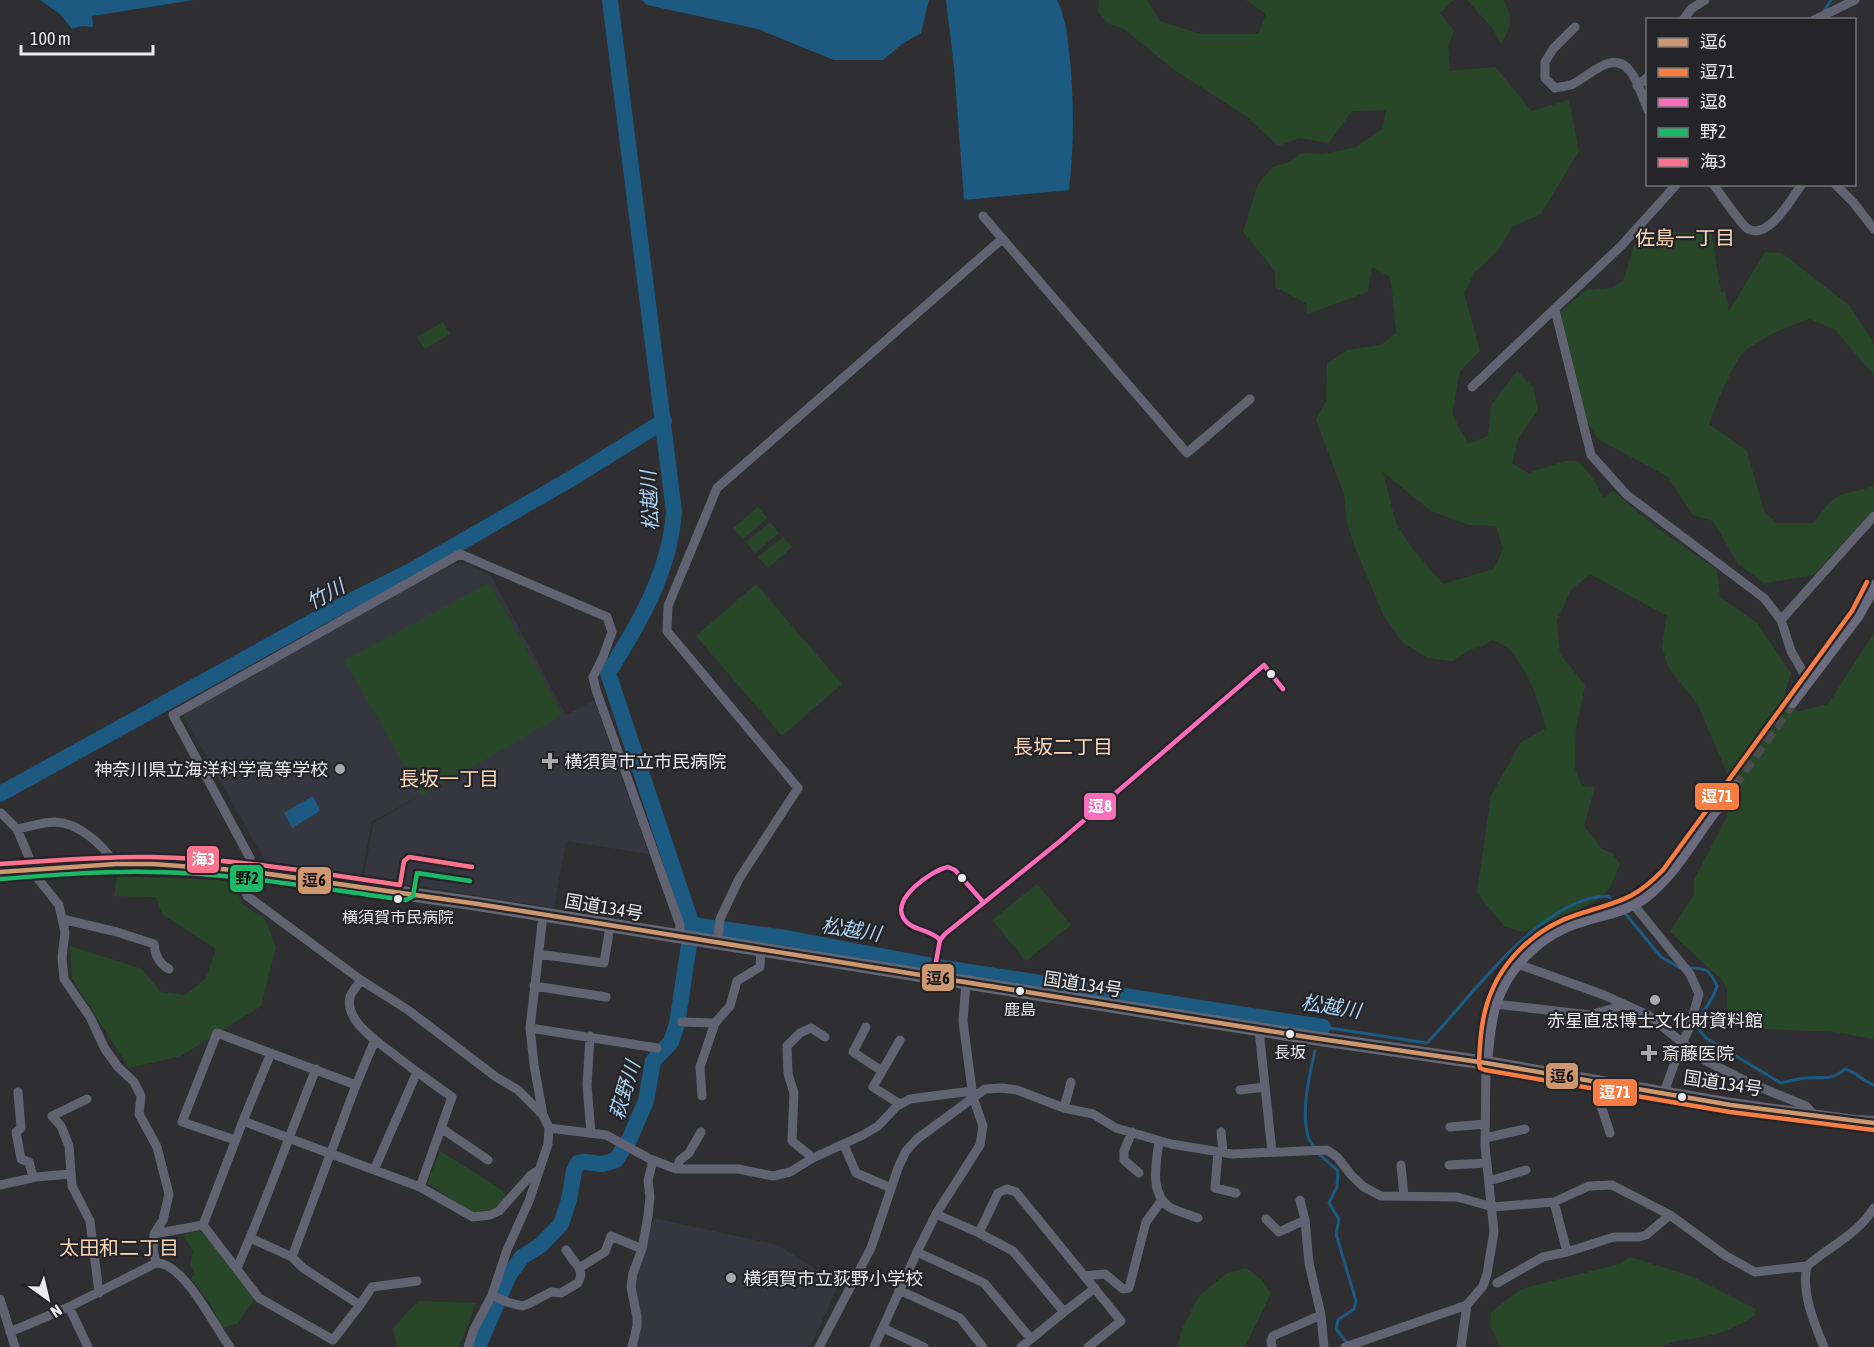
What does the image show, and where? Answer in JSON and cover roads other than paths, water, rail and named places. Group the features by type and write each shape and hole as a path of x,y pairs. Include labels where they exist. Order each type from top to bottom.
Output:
{"highway":[{"name":"国道134号","path":"0,872 116,864 153,864 248,871 543,915 1259,1030 1486,1063 1731,1105 1874,1123"}],"main road":[{"path":"1792,702 1858,615 1874,586"},
{"path":"1486,1063 1496,1004 1504,984 1518,964 1541,940 1579,922 1632,905 1660,884 1678,864 1733,785"}],"street":[{"path":"1818,18 1855,0"},
{"path":"1684,18 1701,1"},
{"path":"1575,27 1553,49 1545,62 1545,78 1555,88 1571,85 1599,66 1613,62 1623,64 1632,73 1646,108"},
{"path":"1637,86 1646,78"},
{"path":"1472,387 1629,238 1675,186"},
{"path":"1715,186 1747,228 1758,231 1767,228 1775,221 1801,186"},
{"path":"1836,186 1853,202 1874,230"},
{"path":"983,216 1187,453 1250,399"},
{"path":"717,943 720,919 739,879 798,788 667,631 668,606 717,488 1002,239"},
{"path":"1555,310 1591,455 1627,495 1764,598 1781,620 1791,651 1808,681"},
{"path":"1781,620 1874,516"},
{"path":"543,1115 518,1090 496,1077 408,1010 361,980 247,896 250,858 173,715 460,554 607,617 612,632 593,677 596,690 686,938"},
{"path":"1,813 17,829 32,869 59,905 65,932 62,958 64,980 90,1017 105,1049 118,1067 134,1082 141,1096 140,1114 157,1147 169,1194 163,1220 154,1234 153,1250 156,1263"},
{"path":"17,829 57,822 77,829 106,851 116,864"},
{"path":"1632,905 1690,974 1697,985 1699,994 1689,1029 1664,1092"},
{"path":"468,1347 474,1329 494,1297 507,1250 529,1201 548,1144 549,1128 543,1115 530,1028 543,915"},
{"path":"62,919 117,932 154,944 161,965 169,969"},
{"path":"538,954 604,963 610,926"},
{"path":"702,1096 700,1067 715,1023 730,1006 736,981 759,967 761,950"},
{"path":"1518,964 1604,995 1648,1015 1704,1060 1750,1083 1806,1106 1815,1116"},
{"path":"361,980 350,997 355,1020 375,1040 452,1097 420,1187"},
{"path":"874,1347 936,1214 980,1145 982,1126 973,1094 963,1021 966,983"},
{"path":"534,986 606,997"},
{"path":"1496,1004 1590,1015 1625,1005"},
{"path":"682,1022 715,1023"},
{"path":"866,1027 853,1052 882,1071"},
{"path":"530,1028 657,1048"},
{"path":"813,1158 792,1141 794,1093 788,1074 787,1046 800,1033 811,1028 825,1037"},
{"path":"1259,1030 1272,1152"},
{"path":"235,1140 182,1122 217,1033 356,1085"},
{"path":"590,1036 587,1077 591,1133"},
{"path":"292,1257 375,1040"},
{"path":"900,1040 873,1087 900,1104"},
{"path":"203,1225 271,1053"},
{"path":"1461,1347 1467,1305 1488,1274 1494,1232 1485,1138 1486,1063"},
{"path":"237,1268 287,1137 316,1069"},
{"path":"374,1170 417,1072"},
{"path":"1064,1108 1071,1082"},
{"path":"1593,1082 1610,1133"},
{"path":"1240,1090 1265,1087"},
{"path":"819,1347 871,1248 906,1151 973,1094 985,1089 1017,1090 1064,1108 1093,1114 1116,1128 1159,1142 1245,1154 1327,1150 1337,1157 1364,1187 1381,1196 1457,1197 1492,1208 1554,1202 1589,1186 1612,1185 1670,1215 1726,1256 1755,1272 1807,1266 1851,1235 1868,1218 1874,1208"},
{"path":"18,1092 21,1128 16,1132 21,1160 29,1162 33,1177"},
{"path":"549,1128 606,1136 676,1169 738,1169 773,1176 790,1172 878,1126 900,1104 910,1099 973,1094"},
{"path":"87,1099 52,1116 61,1126 69,1146 72,1186 90,1221 99,1293"},
{"path":"243,1121 420,1187 473,1217 498,1211 531,1175 539,1170"},
{"path":"1450,1127 1485,1124"},
{"path":"441,1128 488,1160"},
{"path":"1485,1138 1525,1129"},
{"path":"676,1169 680,1160 689,1153 701,1132"},
{"path":"1132,1132 1124,1152 1124,1160 1139,1173"},
{"path":"1221,1132 1215,1188 1236,1193"},
{"path":"1159,1142 1156,1183 1162,1200 1171,1208 1198,1218"},
{"path":"844,1145 856,1173 891,1188"},
{"path":"632,1347 637,1317 631,1287 633,1273 642,1249 650,1197 648,1180 653,1160"},
{"path":"1449,1165 1487,1163"},
{"path":"1401,1165 1404,1196"},
{"path":"1489,1181 1526,1170"},
{"path":"0,1185 33,1177 70,1174"},
{"path":"979,1233 998,1193 1007,1189 1016,1192 1121,1321 1088,1347"},
{"path":"1084,1276 1105,1274 1123,1289 1129,1288 1146,1222 1162,1200"},
{"path":"1300,1200 1305,1220 1309,1263 1321,1316 1324,1347"},
{"path":"1554,1202 1567,1252"},
{"path":"936,1214 1013,1251 1064,1312"},
{"path":"1497,1283 1536,1260 1614,1237 1646,1235 1670,1215"},
{"path":"1266,1219 1279,1232 1305,1220"},
{"path":"154,1234 203,1225"},
{"path":"203,1225 259,1298 333,1340 372,1287 417,1281"},
{"path":"579,1268 605,1252 611,1236 642,1249"},
{"path":"250,1238 292,1257 303,1268 360,1305"},
{"path":"494,1297 522,1306 551,1292 561,1293 578,1283 581,1275 579,1268 566,1250"},
{"path":"917,1252 984,1283 1031,1339"},
{"path":"10,1332 99,1293 156,1263 166,1265 180,1276 196,1294 230,1347"},
{"path":"1807,1266 1804,1279 1809,1303 1824,1347"},
{"path":"1021,1347 1095,1288"},
{"path":"900,1290 960,1318 983,1347"},
{"path":"0,1299 15,1347"},
{"path":"1345,1347 1467,1305"},
{"path":"69,1307 88,1347"},
{"path":"1272,1347 1273,1336 1321,1316"},
{"path":"883,1328 924,1347"}],"water":[{"path":"40,0 194,0 92,16 93,27 82,26 72,29 60,14"},
{"path":"642,0 929,0 921,33 902,44 883,60 834,60 758,29 647,5"},
{"path":"946,0 1057,0 1063,15 1070,59 1073,141 1069,190 964,200 954,67"},
{"path":"313,796 320,811 292,828 284,813"}],"waterway":[{"name":"松越川","path":"610,0 674,512 660,576 631,635 608,673 692,925 786,938 944,968 1323,1027"},
{"path":"1824,11 1831,0"},
{"name":"竹川","path":"0,794 339,607 411,571 574,477 664,421"},
{"name":"松越川","path":"1322,1031 1323,1027 1427,1043 1508,953 1532,931 1557,913 1583,901 1608,896 1619,907"},
{"name":"松越川","path":"1624,912 1661,957 1680,968"},
{"name":"萩野川","path":"478,1347 509,1275 522,1257 541,1245 561,1224 578,1163 602,1164 616,1160 630,1138 646,1101 653,1061 671,1042 677,1024 692,925"},
{"name":"松越川","path":"1690,968 1708,971 1717,986 1695,1025 1706,1038 1781,1083 1805,1078 1831,1077 1845,1069 1874,1085"},
{"path":"1315,1051 1308,1082 1305,1116 1309,1138 1315,1148"},
{"path":"1319,1154 1338,1171 1337,1187 1329,1203 1339,1219 1336,1234 1356,1301 1354,1309 1338,1320 1336,1329 1347,1343"}],"tunnel":[{"path":"1733,785 1792,702"}],"place":[{"name":"横須賀市立市民病院","path":"550,761"},
{"name":"神奈川県立海洋科学高等学校","path":"340,769"},
{"name":"横須賀市民病院","path":"398,899"},
{"name":"鹿島","path":"1020,991"},
{"name":"赤星直忠博士文化財資料館","path":"1655,1000"},
{"name":"長坂","path":"1290,1034"},
{"name":"斎藤医院","path":"1649,1053"},
{"name":"横須賀市立荻野小学校","path":"731,1278"}],"district":[{"name":"佐島一丁目","path":"1685,237"},
{"name":"長坂二丁目","path":"1063,746"},
{"name":"長坂一丁目","path":"449,778"},
{"name":"太田和二丁目","path":"119,1247"}]}
